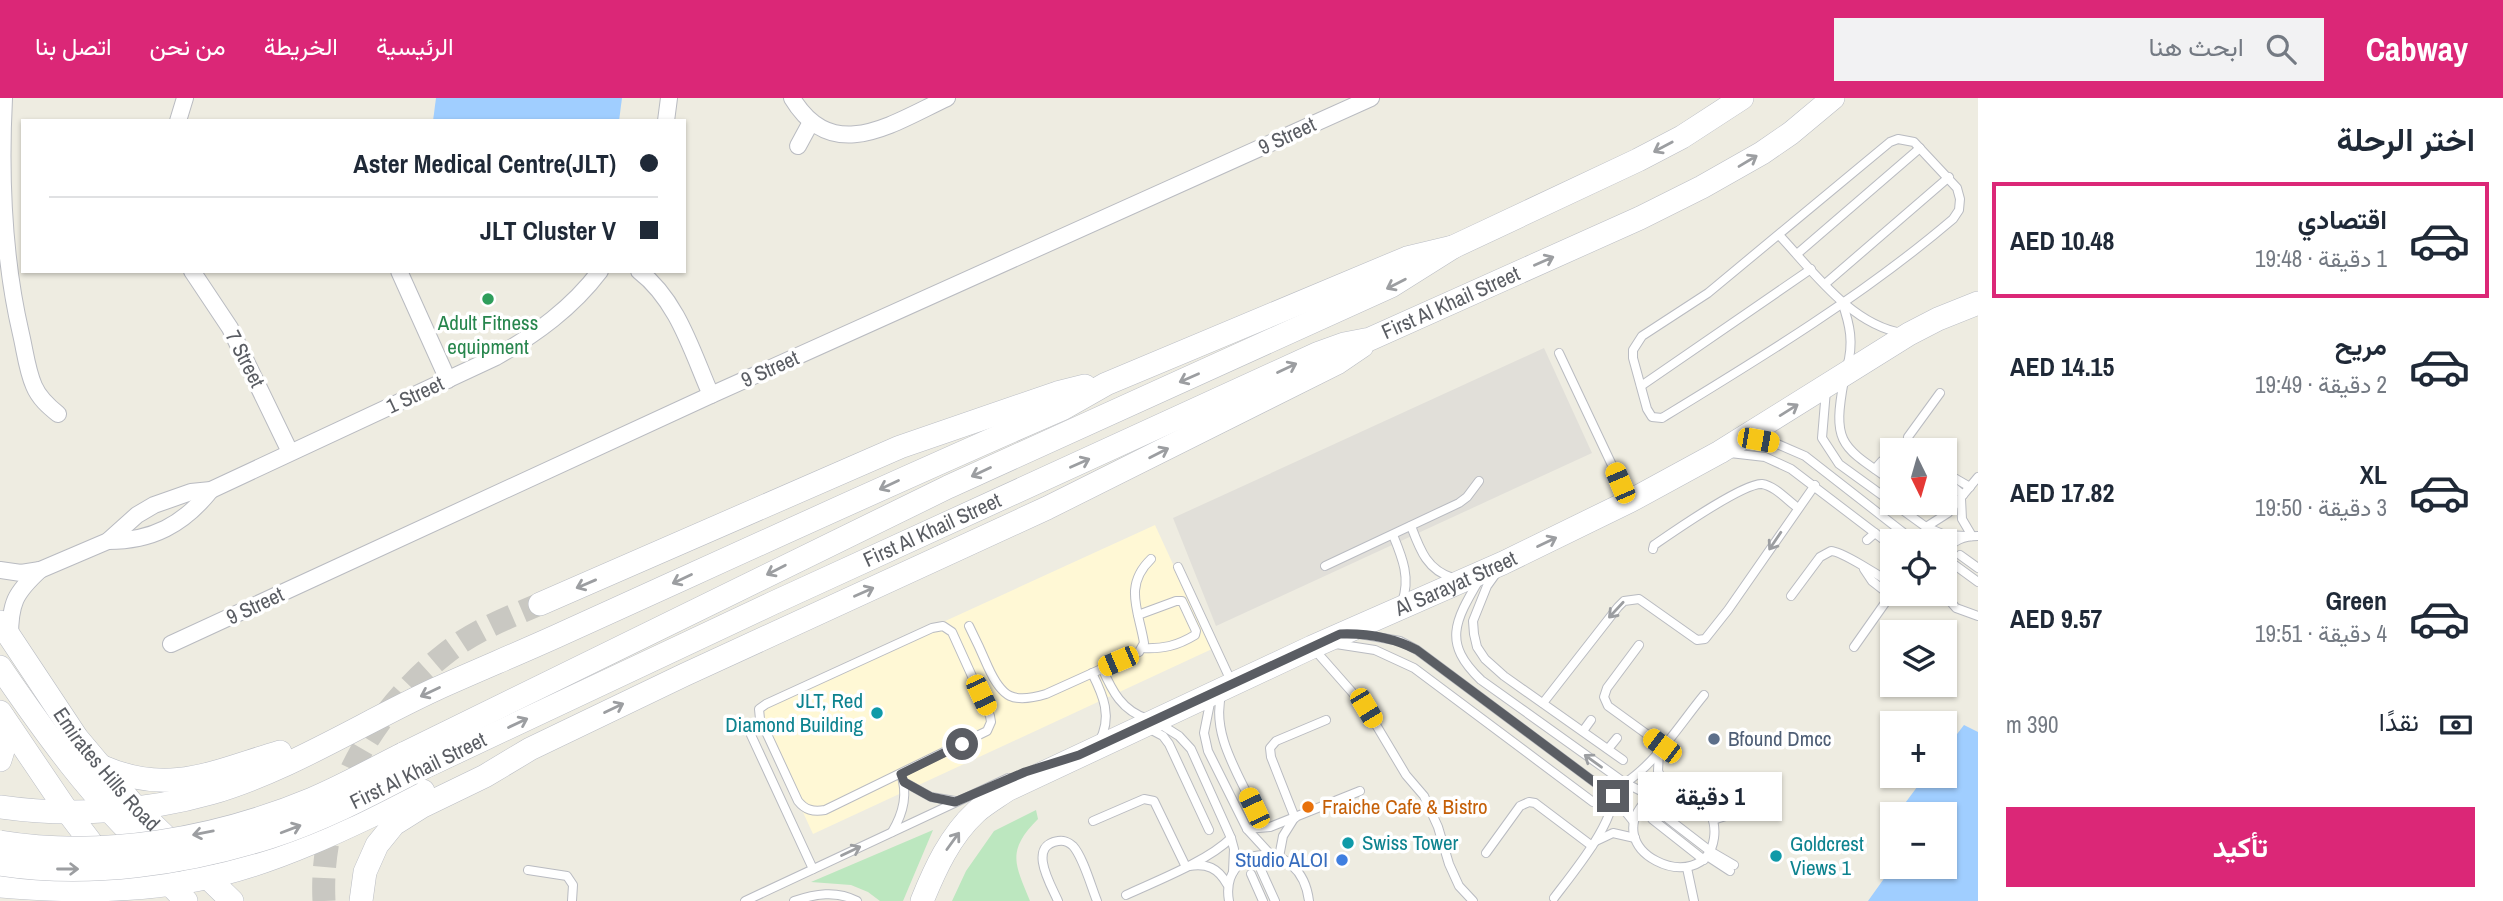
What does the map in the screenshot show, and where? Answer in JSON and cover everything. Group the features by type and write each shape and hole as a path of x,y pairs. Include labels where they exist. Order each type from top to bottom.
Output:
{"main road":[{"name":"First Al Khail Street","path":"0,864 65,870 169,861 270,837 319,819 407,763 916,502 1391,286 1413,275 1453,247 1638,160 1742,98"},
{"name":"First Al Khail Street","path":"0,842 65,848 116,846 216,831 265,816 407,763 773,603 1319,353 1370,339 1640,218 1762,153 1833,98"},
{"path":"67,811 102,825 142,831 210,793 248,781 294,761 436,690 1062,408 1106,384 1406,258 1453,247"},
{"name":"Al Sarayat Street","path":"922,901 951,842 976,812 1007,790 1315,645 1485,571 1630,501 1744,438 1909,334 1978,303"},
{"path":"178,894 207,877 221,875 307,844 481,764 530,748 1105,480 1338,363 1370,339"},
{"path":"540,604 900,447 1057,393 1106,384"},
{"name":"Emirates Hills Road","path":"5,629 77,738 120,787 142,831"},
{"path":"0,667 110,811 142,831 172,866 207,877 232,901"},
{"path":"0,760 5,744 1,714"},
{"path":"1,714 67,811 130,892"},
{"path":"103,766 143,780 184,780 217,773 277,753 321,746"},
{"path":"361,901 365,872 377,845 394,824 421,807 501,768 530,748"},
{"path":"91,789 109,799 116,795 120,787"},
{"path":"0,807 110,811"},
{"path":"130,892 132,858 142,831"},
{"path":"142,831 178,894"},
{"path":"0,886 130,892 150,892 159,887 178,894"}],"street":[{"path":"4,98 4,229 15,309 33,385 44,401 58,414"},
{"path":"179,119 185,98"},
{"path":"666,119 669,98"},
{"path":"792,98 811,122 838,135 867,134 947,98"},
{"name":"9 Street","path":"171,644 711,395 1371,98"},
{"path":"798,146 811,122"},
{"name":"7 Street","path":"193,273 236,340 290,452"},
{"path":"400,273 448,380"},
{"name":"1 Street","path":"211,490 496,357 541,330 598,273"},
{"path":"641,273 658,288 674,312 711,395"},
{"path":"107,541 128,541 166,530 183,519 211,490"},
{"path":"0,570 22,573 40,570 107,541 137,515 154,505 181,495 211,490"},
{"path":"5,629 15,598 40,570"}],"lane":[{"path":"1906,139 1920,148 1949,177 1957,188 1960,199 1959,210 1953,219 1776,348 1662,418 1657,419 1648,414 1633,358 1633,350 1642,336 1708,293 1890,142 1906,139"},
{"path":"1797,254 1920,148"},
{"path":"1825,284 1949,177"},
{"path":"1779,235 1842,302 1874,324 1909,334"},
{"path":"1641,386 1811,269"},
{"path":"1842,302 1852,338 1835,381 1822,438 1831,454 1848,472 1926,527 1945,535 1972,536"},
{"path":"1559,353 1630,501"},
{"path":"1835,381 1839,433 1851,452 1880,473"},
{"path":"1908,438 1940,393"},
{"path":"1744,438 1775,443 1805,456 1899,529"},
{"path":"1720,452 1765,457 1791,469 1880,537"},
{"path":"1875,470 1880,464"},
{"path":"1926,527 1942,518 1978,477"},
{"path":"1325,566 1459,503 1474,490 1479,481"},
{"path":"1653,549 1654,545 1686,524 1752,485 1772,487 1798,508"},
{"path":"1543,703 1624,601 1639,598 1697,640 1705,639 1815,485"},
{"path":"1957,486 1965,494"},
{"path":"1957,488 1965,494"},
{"path":"1965,494 1962,519 1972,536"},
{"path":"1839,517 1845,509"},
{"path":"1410,526 1423,556 1435,570 1455,579 1485,571"},
{"path":"1867,540 1875,533"},
{"path":"1393,535 1406,572 1400,608"},
{"path":"1791,596 1825,552 1837,551 1880,578"},
{"path":"1960,555 1978,568"},
{"path":"969,626 999,689 1015,698 1034,698 1046,694 1139,652 1144,643 1134,586 1143,567 1151,559"},
{"path":"1178,567 1222,689 1219,722 1254,808"},
{"path":"1957,567 1978,582"},
{"path":"1864,569 1872,581 1880,586"},
{"path":"1485,571 1487,586 1473,621 1478,647 1494,668 1623,760"},
{"path":"1485,571 1457,620 1456,633 1463,661 1481,680 1625,783 1651,796"},
{"path":"1138,615 1182,601 1196,631 1195,635 1179,644 1159,649 1142,648"},
{"path":"1854,647 1883,606"},
{"path":"1954,606 1966,614 1978,616"},
{"path":"932,628 948,628 990,716 990,727 902,778 825,810 809,810 797,801 760,719 759,709 932,628"},
{"path":"1340,634 1380,636 1400,641 1417,650 1613,796 1633,821"},
{"path":"1315,645 1347,645 1375,650 1401,661 1570,789 1593,802"},
{"path":"1315,645 1366,708 1406,775 1424,796 1454,875 1473,901"},
{"path":"1639,645 1606,688 1604,697 1608,706 1661,749"},
{"path":"1102,668 1112,691 1121,703 1141,717 1169,744 1193,805 1209,830"},
{"path":"745,901 1007,778 1088,751 1103,736 1106,709 1092,673"},
{"path":"1222,689 1204,733 1205,742 1247,829 1274,855 1294,866 1308,889 1309,901"},
{"path":"1625,783 1638,774 1661,749 1704,695"},
{"path":"1295,818 1270,748 1276,741 1326,720"},
{"path":"1583,731 1591,720"},
{"path":"1148,723 1179,736 1191,749 1231,838 1234,849 1233,872"},
{"path":"751,735 813,869"},
{"path":"1608,749 1617,738"},
{"path":"1229,752 1239,747"},
{"path":"1661,749 1658,771 1667,791"},
{"path":"902,778 931,797 955,802"},
{"path":"892,832 902,811 902,778"},
{"path":"1244,786 1255,782"},
{"path":"1247,829 1270,827 1360,791"},
{"path":"1667,791 1690,794 1708,810 1713,820 1715,830 1707,856 1687,869 1661,866 1641,850 1635,838 1633,821 1638,810 1651,796 1667,791"},
{"path":"1713,820 1745,810 1776,795"},
{"path":"1554,898 1592,846 1610,814 1613,796"},
{"path":"1093,821 1139,800 1154,801 1186,867"},
{"path":"1486,853 1520,806 1529,802 1535,803 1592,846"},
{"path":"1658,811 1707,856"},
{"path":"1274,855 1295,818"},
{"path":"1652,819 1707,856 1732,868"},
{"path":"1592,846 1599,839 1613,833 1635,838"},
{"path":"1126,895 1186,867 1219,849 1231,838"},
{"path":"1058,901 1042,865 1042,855 1046,847 1062,841 1071,844 1077,852 1097,901"},
{"path":"1227,884 1243,861 1256,855 1274,855"},
{"path":"1186,867 1206,865 1215,869 1227,884 1229,901"},
{"path":"1687,869 1694,901"},
{"path":"528,870 567,876 573,885 572,901"},
{"path":"1261,870 1275,901"},
{"path":"1251,874 1263,901"},
{"path":"794,901 814,895 834,894 857,901"}],"shaded area":[{"path":"1544,348 1592,453 1216,626 1173,518"},
{"path":"1155,525 1212,649 813,834 755,708"}],"green space":[{"path":"1036,810 1038,819 1021,840 1016,858 1030,901 952,901 966,871 994,831"},
{"path":"933,830 903,901 880,901 851,885 811,882"}],"water":[{"path":"436,98 622,98 619,119 433,119"},
{"path":"1964,725 1978,732 1978,901 1868,901 1884,879 1957,879 1957,802 1906,802 1916,788 1957,788 1957,734"}],"tunnel":[{"path":"324,901 330,830 340,796 372,733 418,678 445,654 479,632 540,604"}],"place":[{"name":"Adult Fitness equipment","path":"488,299"},
{"name":"JLT, Red Diamond Building","path":"877,713"},
{"name":"Bfound Dmcc","path":"1714,739"},
{"name":"Fraiche Cafe & Bistro","path":"1308,807"},
{"name":"Swiss Tower","path":"1348,843"},
{"name":"Goldcrest Views 1","path":"1776,856"},
{"name":"Studio ALOI","path":"1342,860"}],"route":[{"path":"962,744 901,774 904,782 931,797 955,802 998,782 1079,755 1340,634 1360,634 1400,641 1417,650 1613,796"}]}
